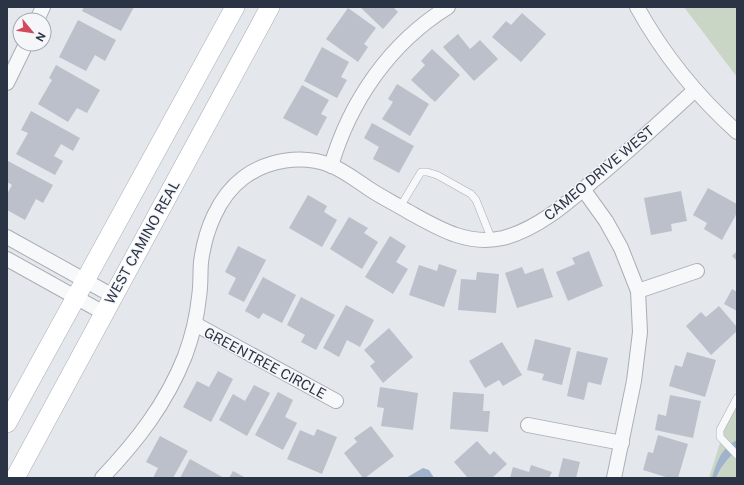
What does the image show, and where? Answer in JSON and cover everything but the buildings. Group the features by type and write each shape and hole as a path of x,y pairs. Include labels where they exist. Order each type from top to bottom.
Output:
{"street":[{"path":"7,423 235,7"},
{"name":"WEST CAMINO REAL","path":"15,478 270,7"},
{"path":"331,166 348,118 379,69 402,43 419,28 448,7"},
{"path":"637,7 668,57 695,90 737,132"},
{"path":"7,83 22,52"},
{"name":"CAMEO DRIVE WEST","path":"102,478 149,423 166,396 185,356 195,324 200,296 202,255 211,221 221,203 234,186 253,172 274,163 297,160 320,161 350,176 371,190 450,234 471,239 492,240 513,234 535,224 557,211 627,152 695,90"},
{"path":"583,189 606,221 621,248 638,291 640,332 633,388 614,478"},
{"path":"7,237 113,296"},
{"path":"7,259 104,313"},
{"path":"638,291 697,271"},
{"name":"GREENTREE CIRCLE","path":"195,324 336,401"},
{"path":"528,425 622,443"}],"lane":[{"path":"400,206 421,172 437,175 471,194 476,200 492,240"},
{"path":"737,398 720,430 720,437 722,440 737,455"}],"green space":[{"path":"684,7 737,7 737,77"},
{"path":"737,405 737,478 709,478 726,424"}],"water":[{"path":"737,440 737,450 730,456 716,478 712,478 723,451"},
{"path":"423,468 429,470 434,478 406,478"}]}
